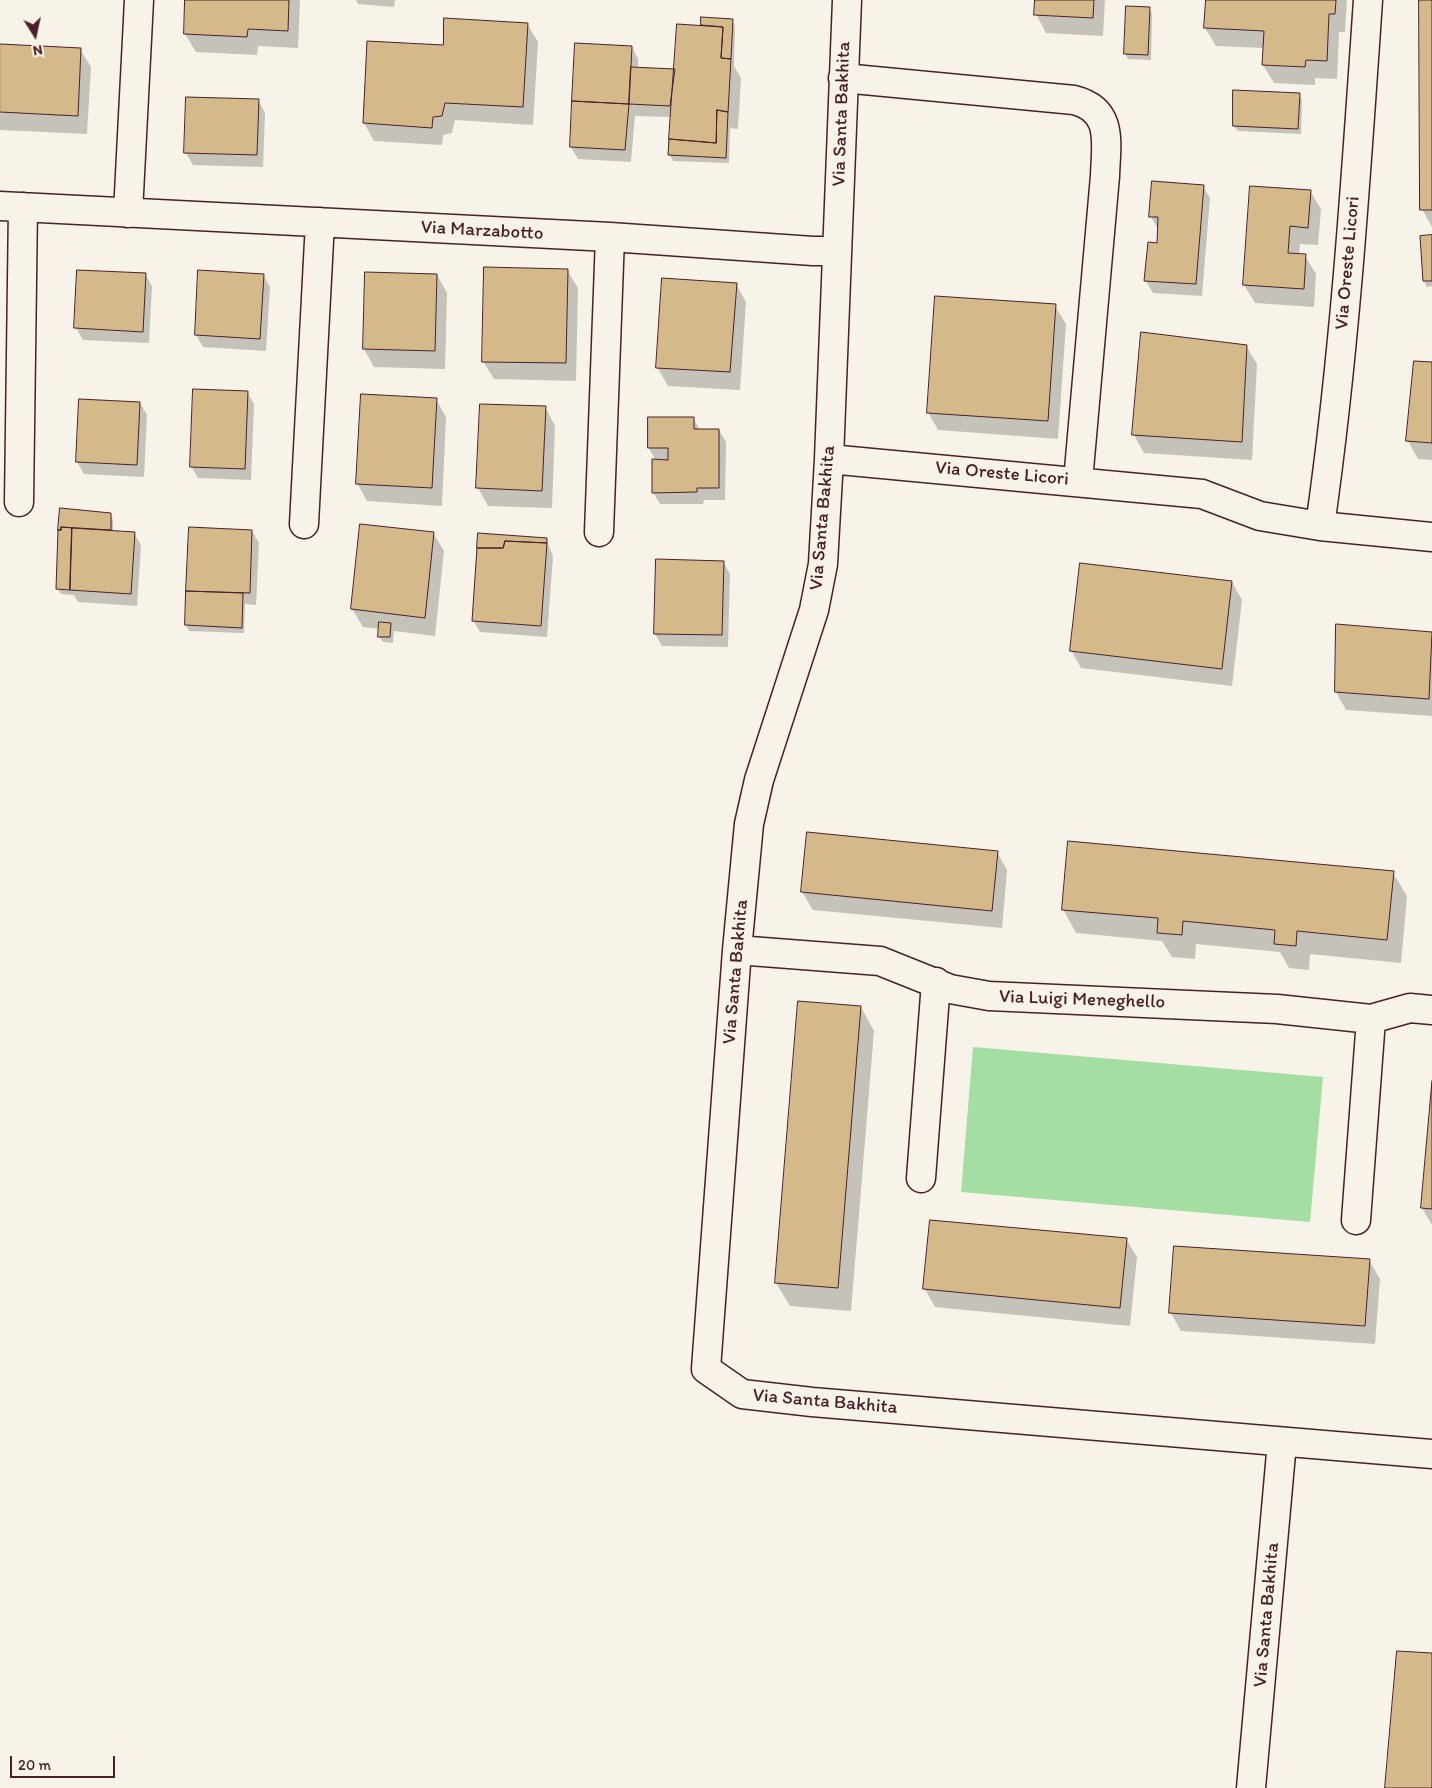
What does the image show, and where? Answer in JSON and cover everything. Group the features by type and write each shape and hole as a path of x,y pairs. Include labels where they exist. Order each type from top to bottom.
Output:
{"street":[{"path":"128,213 139,0"},
{"name":"Via Santa Bakhita","path":"847,0 829,459 819,587 757,789 750,824 737,950 706,1369 742,1394 812,1402 1432,1454"},
{"name":"Via Oreste Licori","path":"1320,526 1353,216 1368,0"},
{"path":"843,78 1074,100 1086,103 1102,119 1106,131 1105,176 1078,481"},
{"path":"12,206 20,502"},
{"name":"Via Marzabotto","path":"12,206 610,238 812,251 836,250"},
{"path":"304,524 320,222"},
{"path":"599,532 610,238"},
{"name":"Via Oreste Licori","path":"829,459 1202,494 1260,516 1320,526 1432,538"},
{"name":"Via Luigi Meneghello","path":"737,950 880,961 950,989 998,996 1276,1009 1371,1019 1410,1008 1432,1010"},
{"path":"921,1178 936,982"},
{"path":"1356,1220 1371,1019"},
{"name":"Via Santa Bakhita","path":"1251,1788 1282,1442"}],"green space":[{"path":"973,1047 1323,1077 1310,1222 961,1192"}],"building":[{"path":"185,0 289,0 288,31 248,29 247,37 184,34"},
{"path":"1035,0 1094,0 1093,18 1034,15"},
{"path":"1206,0 1336,0 1335,14 1329,14 1327,61 1306,60 1305,67 1262,65 1264,31 1204,28"},
{"path":"1419,0 1432,0 1432,210 1420,210"},
{"path":"1126,6 1150,7 1148,55 1124,54"},
{"path":"701,17 733,19 731,59 721,58 723,27 701,25"},
{"path":"444,18 528,23 523,107 445,103 442,116 433,117 432,128 363,123 367,41 443,45"},
{"path":"677,24 723,27 721,58 731,59 728,112 717,110 716,143 669,139"},
{"path":"575,43 632,46 629,104 572,101"},
{"path":"0,44 81,48 78,116 0,112"},
{"path":"631,67 675,69 670,106 629,104"},
{"path":"1233,90 1300,93 1298,129 1233,126"},
{"path":"186,97 259,99 257,155 184,153"},
{"path":"572,101 629,104 625,150 570,147"},
{"path":"717,110 728,112 726,158 668,155 669,139 716,143"},
{"path":"1152,181 1204,185 1196,284 1144,281 1148,242 1157,243 1158,217 1149,217"},
{"path":"1250,186 1311,190 1308,228 1290,226 1288,253 1306,254 1304,289 1243,285"},
{"path":"1432,235 1432,281 1423,281 1420,236"},
{"path":"484,267 568,269 566,363 482,362"},
{"path":"77,270 146,273 143,332 74,328"},
{"path":"198,270 264,274 260,339 195,335"},
{"path":"365,272 437,274 435,351 363,349"},
{"path":"662,278 737,283 730,372 656,368"},
{"path":"935,296 1056,304 1048,421 927,413"},
{"path":"1141,332 1247,345 1242,442 1132,435"},
{"path":"1414,361 1432,362 1432,443 1406,441"},
{"path":"193,389 248,391 245,469 190,467"},
{"path":"361,394 437,398 432,488 356,484"},
{"path":"79,399 140,402 137,465 76,462"},
{"path":"480,404 546,406 542,491 476,488"},
{"path":"648,417 694,417 694,429 719,429 719,488 697,488 697,492 652,493 652,459 668,460 668,448 648,448"},
{"path":"60,508 111,513 111,530 61,527 61,530 58,530"},
{"path":"360,524 434,532 425,618 351,609"},
{"path":"61,527 72,528 70,590 56,589 58,530 61,530"},
{"path":"189,527 252,530 250,593 186,591"},
{"path":"72,528 135,532 131,594 70,590"},
{"path":"478,533 547,538 547,543 505,541 503,548 477,548"},
{"path":"505,541 547,543 541,626 472,621 477,548 503,548"},
{"path":"656,559 724,561 722,635 654,634"},
{"path":"1080,563 1232,581 1222,669 1070,651"},
{"path":"186,591 243,593 242,628 185,625"},
{"path":"379,622 391,623 390,637 378,637"},
{"path":"1336,624 1432,632 1429,699 1335,692"},
{"path":"807,832 998,851 992,911 801,892"},
{"path":"1068,841 1394,871 1387,940 1297,931 1296,946 1274,944 1275,930 1183,921 1182,935 1157,933 1158,918 1062,910"},
{"path":"798,1001 861,1006 838,1288 775,1283"},
{"path":"1432,1081 1432,1209 1421,1208"},
{"path":"930,1220 1127,1238 1120,1308 923,1289"},
{"path":"1174,1246 1370,1259 1365,1326 1169,1313"},
{"path":"1397,1651 1432,1653 1432,1788 1385,1788"}]}
